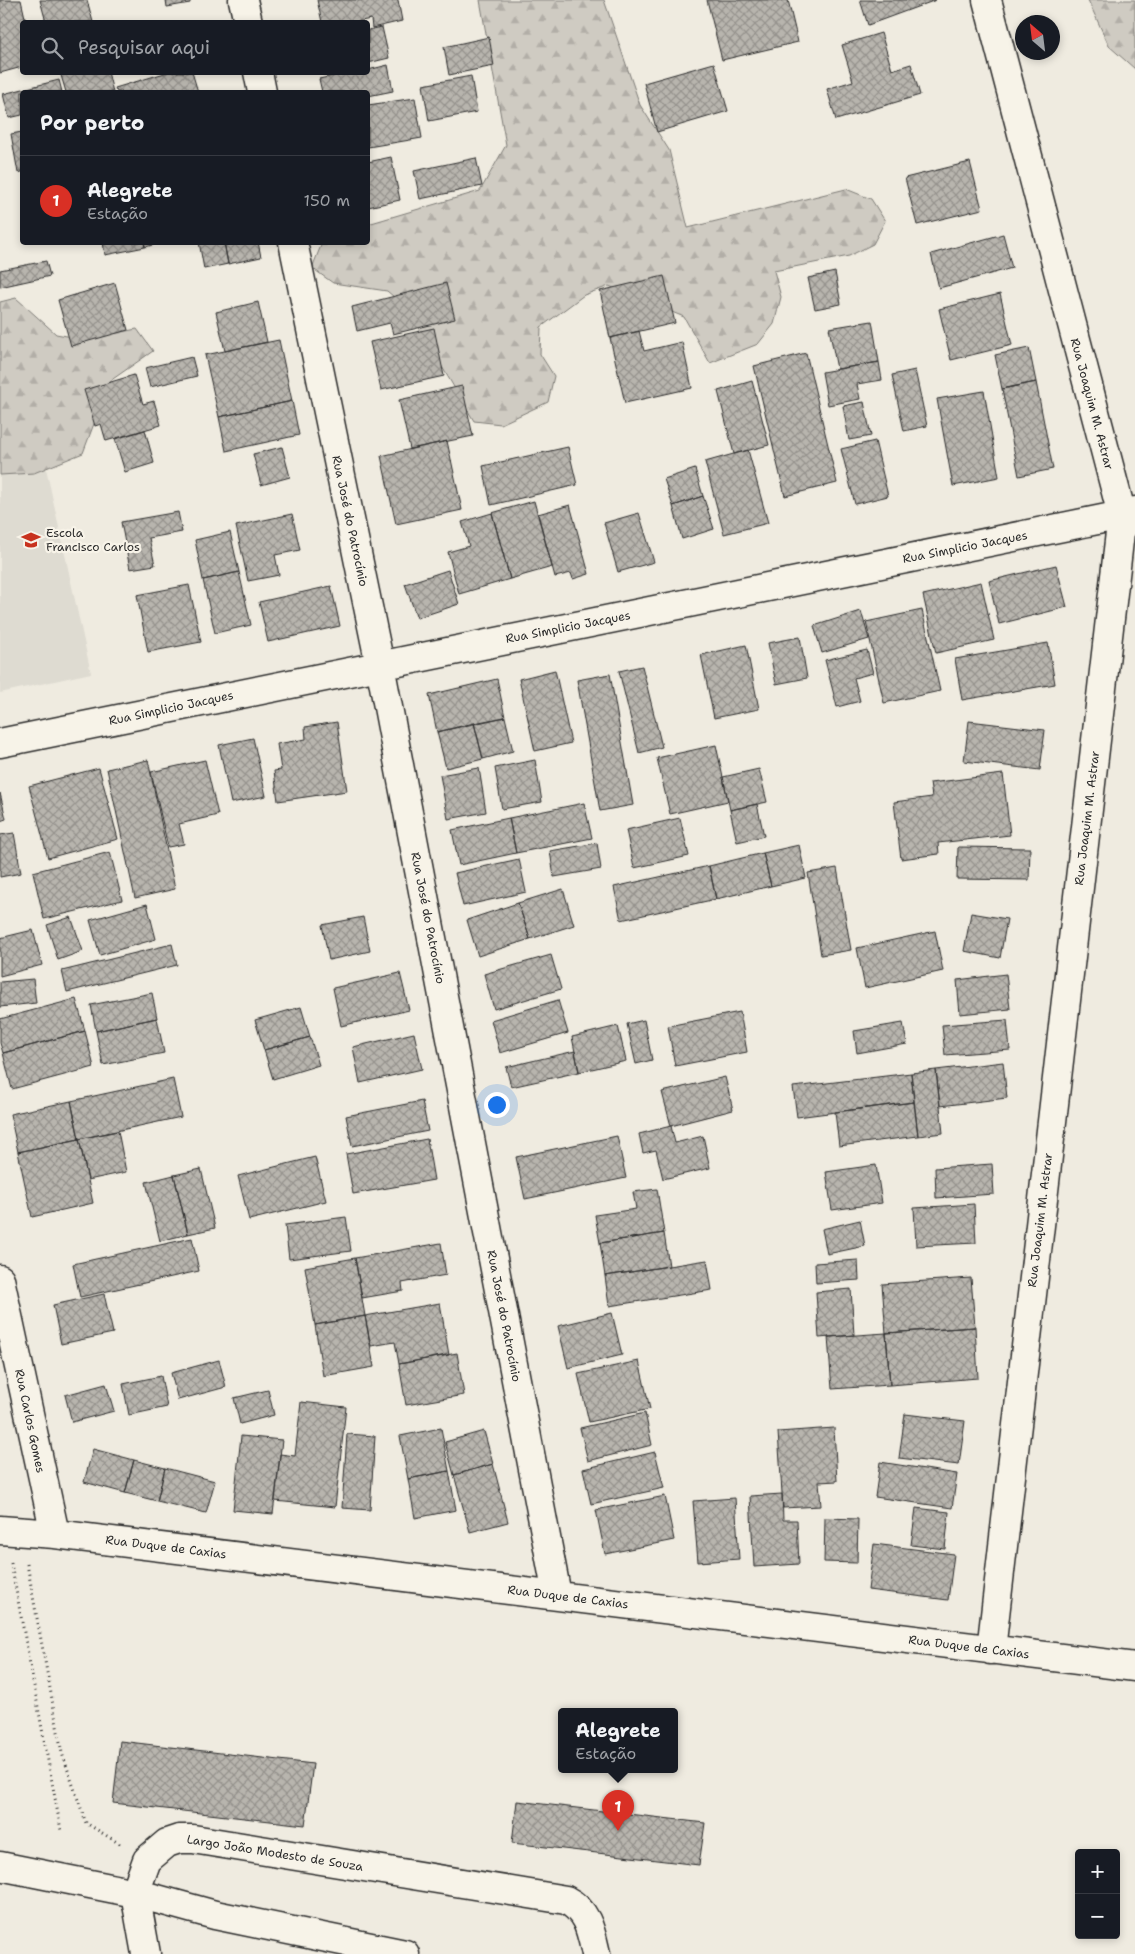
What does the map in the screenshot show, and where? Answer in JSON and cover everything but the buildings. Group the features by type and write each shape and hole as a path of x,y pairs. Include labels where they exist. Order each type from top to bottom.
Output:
{"street":[{"path":"243,0 248,20"},
{"name":"Rua Joaquim M. Astrar","path":"987,0 1128,513 990,1650"},
{"path":"259,75 262,90"},
{"name":"Rua José do Patrocínio","path":"294,245 380,665 557,1596"},
{"name":"Rua Simplicio Jacques","path":"0,743 1128,513"},
{"name":"Rua Carlos Gomes","path":"0,1279 55,1534"},
{"name":"Rua Duque de Caxias","path":"10,1538 55,1534 1135,1667"},
{"name":"Largo João Modesto de Souza","path":"146,1860 167,1843 179,1839 193,1839 566,1900 575,1904 582,1912 591,1930 596,1954"},
{"path":"146,1860 135,1893 146,1954"},
{"path":"0,1866 135,1893 215,1915 405,1954"}],"path":[{"path":"10,1538 61,1830"},
{"path":"10,1538 62,1753 86,1823 146,1860"}],"shaded area":[{"name":"Escola Francisco Carlos","path":"31,400 91,673 0,693 0,407"}],"green space":[{"path":"480,0 604,0 640,105 669,150 688,228 846,189 871,199 885,221 873,244 849,256 774,271 781,297 774,324 758,344 710,363 684,317 609,286 584,295 541,327 540,354 554,376 548,402 501,424 474,421 408,309 387,291 333,283 312,268 321,245 370,245 370,223 480,191 506,145"},
{"path":"1088,0 1135,0 1135,69 1109,46"},
{"path":"16,298 56,334 83,339 137,329 153,351 110,381 83,453 34,473 0,475 0,302"}],"place":[{"name":"Escola Francisco Carlos","path":"31,540"},
{"name":"Alegrete","path":"618,1831"}]}
